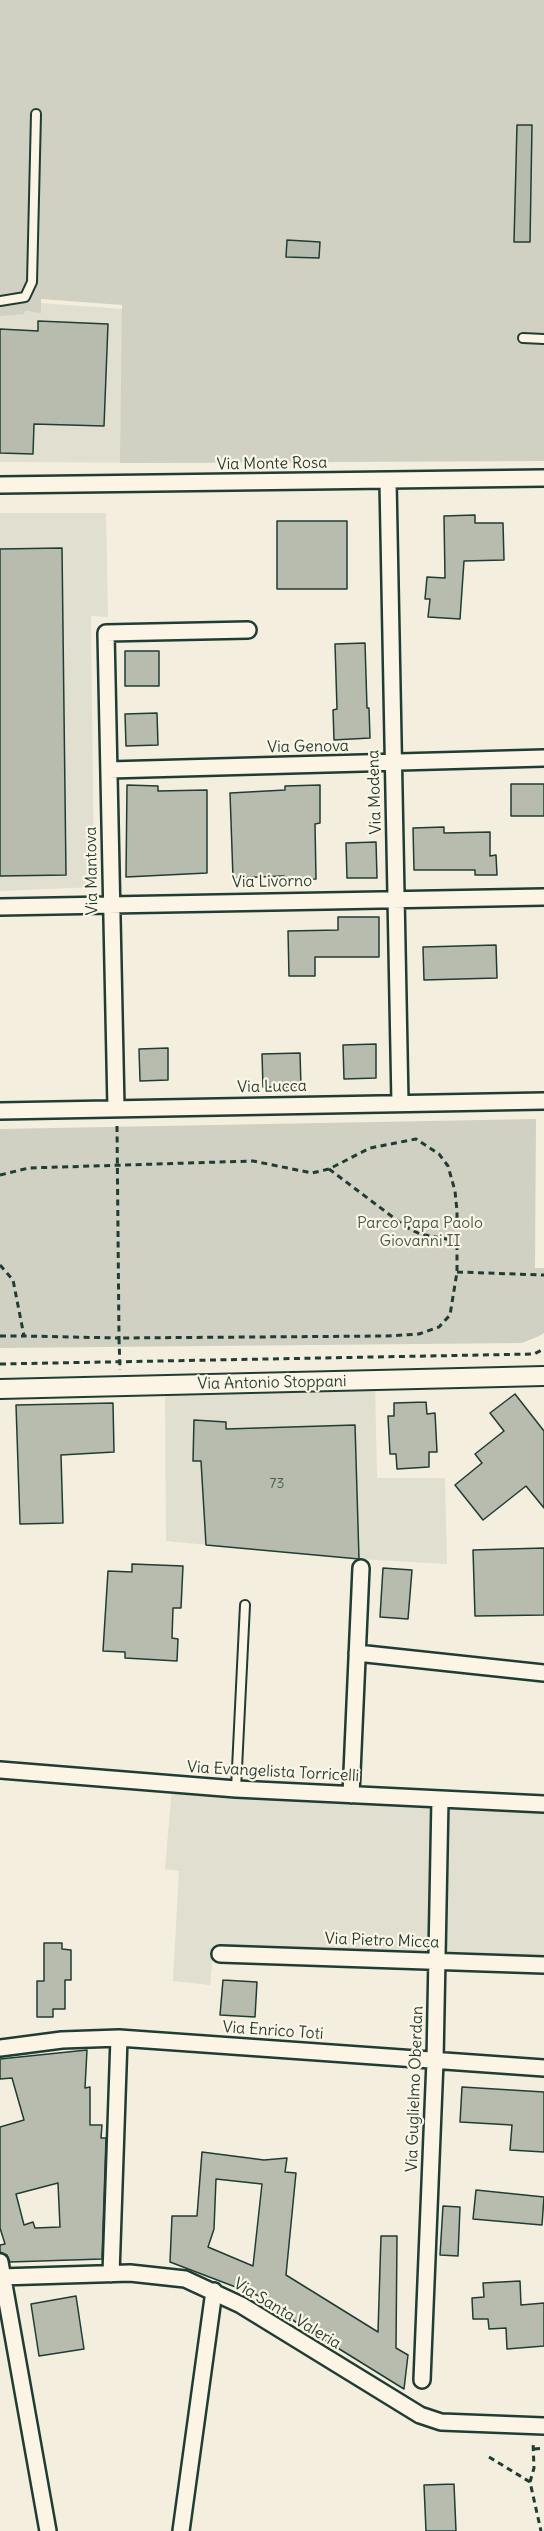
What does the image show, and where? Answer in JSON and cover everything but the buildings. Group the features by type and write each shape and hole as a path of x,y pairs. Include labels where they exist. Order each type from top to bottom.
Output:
{"street":[{"name":"Via Monte Rosa","path":"0,485 544,478"},
{"name":"Via Modena","path":"388,481 400,1103"},
{"name":"Via Mantova","path":"116,1108 106,633 248,630"},
{"name":"Via Genova","path":"109,770 544,758"},
{"name":"Via Livorno","path":"0,907 544,897"},
{"name":"Via Lucca","path":"0,1111 544,1101"},
{"name":"Via Antonio Stoppani","path":"0,1389 544,1376"},
{"path":"351,1795 361,1568"},
{"path":"357,1653 544,1673"},
{"name":"Via Evangelista Torricelli","path":"0,1770 236,1789 544,1804"},
{"name":"Via Guglielmo Oberdan","path":"422,2380 435,2061 440,1799"},
{"name":"Via Pietro Micca","path":"220,1954 544,1965"},
{"path":"111,2274 119,2038"},
{"name":"Via Enrico Toti","path":"0,2048 62,2040 119,2038 544,2068"},
{"path":"1,2272 48,2531"},
{"name":"Via Santa Valeria","path":"1,2272 111,2274 185,2279 214,2291 420,2415 441,2422 536,2426"},
{"path":"181,2531 214,2291"}],"lane":[{"path":"0,302 25,297 32,282 36,114"},
{"path":"523,338 544,339"},
{"path":"236,1789 246,1605"}],"path":[{"path":"120,1386 117,1116 134,1115 133,1108"},
{"path":"0,1175 29,1168 253,1161 270,1163 298,1172 312,1173 329,1169 385,1143 416,1139 428,1145 448,1166 453,1179 457,1211 457,1272 450,1315 440,1327 419,1334 119,1338 0,1336"},
{"path":"329,1169 406,1227 420,1234 457,1241"},
{"path":"0,1265 13,1280 24,1336"},
{"path":"457,1272 544,1275"},
{"path":"0,1364 534,1354 544,1349"},
{"path":"536,2426 534,2468 530,2482 541,2531"},
{"path":"534,2449 544,2448"},
{"path":"489,2457 530,2482"}],"shaded area":[{"path":"39,303 123,309 213,440 212,463 0,462 0,310 37,312"},
{"path":"0,513 106,513 108,617 91,616 94,887 0,891"},
{"path":"375,1383 377,1478 445,1478 447,1564 359,1559 166,1541 165,1388"},
{"path":"172,1788 544,1806 544,1963 213,1952 210,1985 173,1981 179,1871 165,1869"}],"green space":[{"path":"0,0 544,0 544,461 120,463 122,305 41,299 41,313 25,311 24,314 0,316"},
{"name":"Parco Papa Paolo Giovanni II","path":"536,1119 535,1268 544,1268 544,1333 539,1336 522,1343 0,1348 0,1129"}]}
